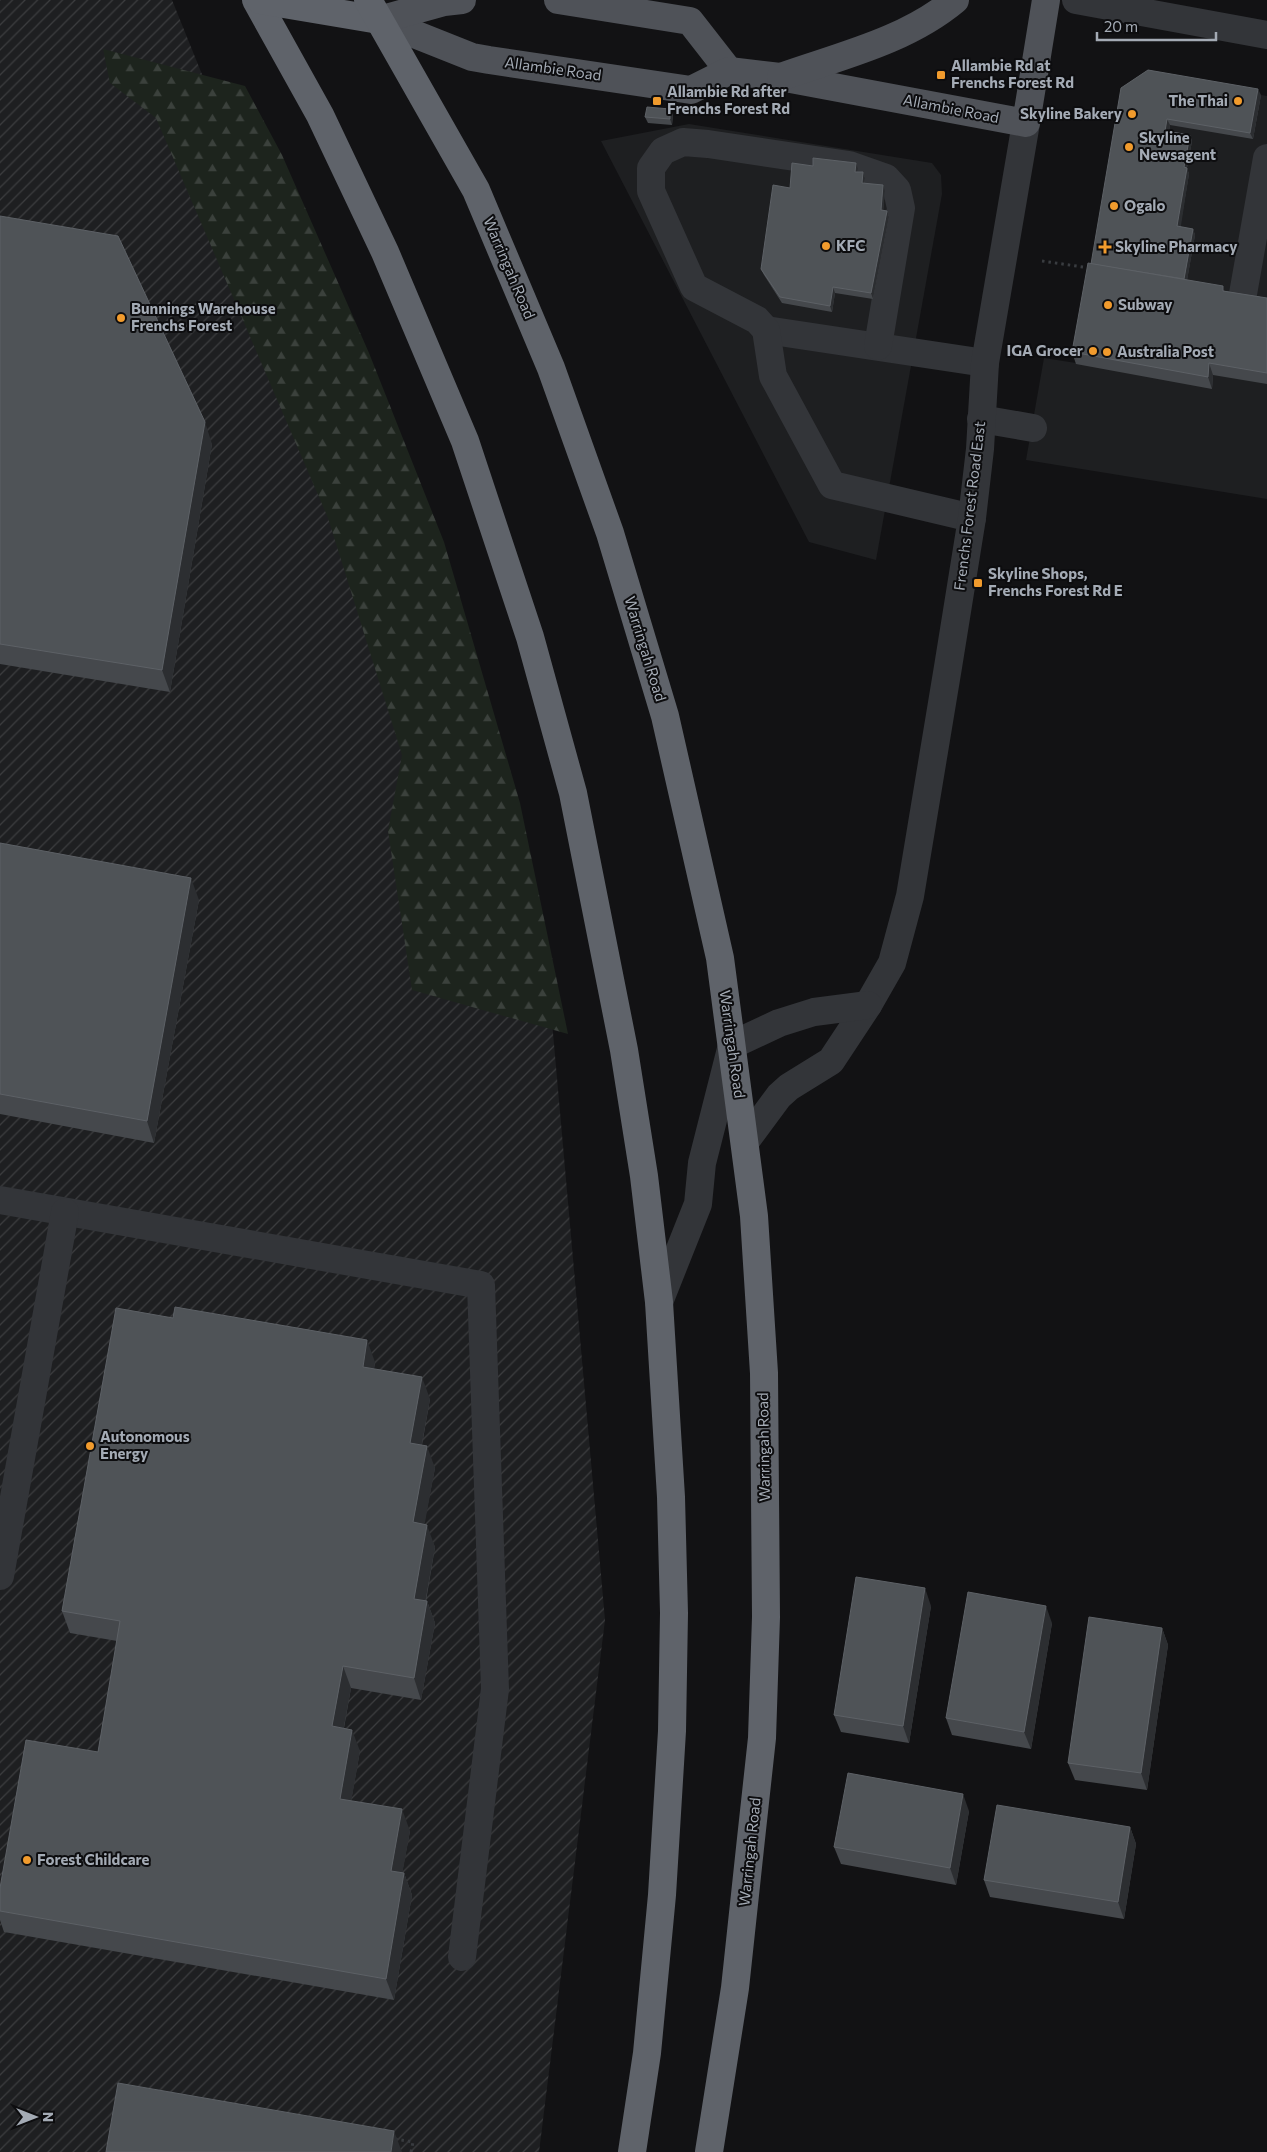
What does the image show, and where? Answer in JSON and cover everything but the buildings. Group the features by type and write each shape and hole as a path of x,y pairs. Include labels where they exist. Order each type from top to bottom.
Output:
{"highway":[{"path":"256,0 320,115 385,252 465,441 530,637 573,793 624,1050 644,1176 659,1302 671,1497 674,1613 672,1730 662,1895 647,2053 632,2152"},
{"name":"Allambie Road","path":"260,0 374,10"},
{"name":"Warringah Road","path":"374,10 476,190 551,368 610,533 665,716 720,958 754,1216 764,1373 766,1636 762,1738 750,1848 734,1988 709,2152"}],"main road":[{"name":"Allambie Road","path":"374,10 462,0"},
{"path":"558,0 690,21 729,71"},
{"path":"780,77 894,37 933,17 955,0"},
{"name":"Frenchs Forest Road East","path":"1026,123 1046,0"},
{"name":"Allambie Road","path":"374,10 472,57 489,60 691,90 729,71 780,77 1026,123"}],"street":[{"path":"1076,0 1267,34"},
{"name":"Frenchs Forest Road East","path":"745,1142 779,1096 789,1087 831,1061 868,1005 892,963 910,896 972,518 985,363 1026,123"},
{"path":"878,346 901,208 897,190 886,178 849,166 708,144 683,142 663,151 652,168 651,191 694,287 762,325 878,346 985,363"},
{"path":"1243,294 1267,158"},
{"path":"762,325 773,376 832,485 972,518"},
{"path":"981,419 1033,428"},
{"path":"659,1302 698,1204 702,1163 732,1046 779,1024 814,1012 868,1005"},
{"path":"0,1200 481,1285 494,1689 462,1957"},
{"path":"0,1576 65,1212"}],"path":[{"path":"1042,261 1083,267"},
{"path":"386,2138 413,2142 411,2152"}],"shaded area":[{"path":"0,0 172,0 543,920 605,1620 539,2152 0,2152"},
{"path":"1150,76 1267,96 1267,499 1026,460 1044,358 1076,363"},
{"path":"689,124 932,163 941,175 942,194 876,560 809,542 601,141"}],"green space":[{"path":"103,49 245,86 282,155 369,353 444,542 520,803 568,1034 412,990 388,831 402,755 328,518 156,118 110,83"}],"place":[{"name":"Allambie Rd at Frenchs Forest Rd","path":"941,75"},
{"name":"Allambie Rd after Frenchs Forest Rd","path":"657,101"},
{"name":"The Thai","path":"1238,101"},
{"name":"Skyline Bakery","path":"1132,114"},
{"name":"Skyline Newsagent","path":"1129,147"},
{"name":"Ogalo","path":"1114,206"},
{"name":"KFC","path":"826,246"},
{"name":"Skyline Pharmacy","path":"1105,247"},
{"name":"Subway","path":"1108,305"},
{"name":"Bunnings Warehouse Frenchs Forest","path":"121,318"},
{"name":"IGA Grocer","path":"1093,351"},
{"name":"Australia Post","path":"1107,352"},
{"name":"Skyline Shops, Frenchs Forest Rd E","path":"978,583"},
{"name":"Autonomous Energy","path":"90,1446"},
{"name":"Forest Childcare","path":"27,1860"}]}
